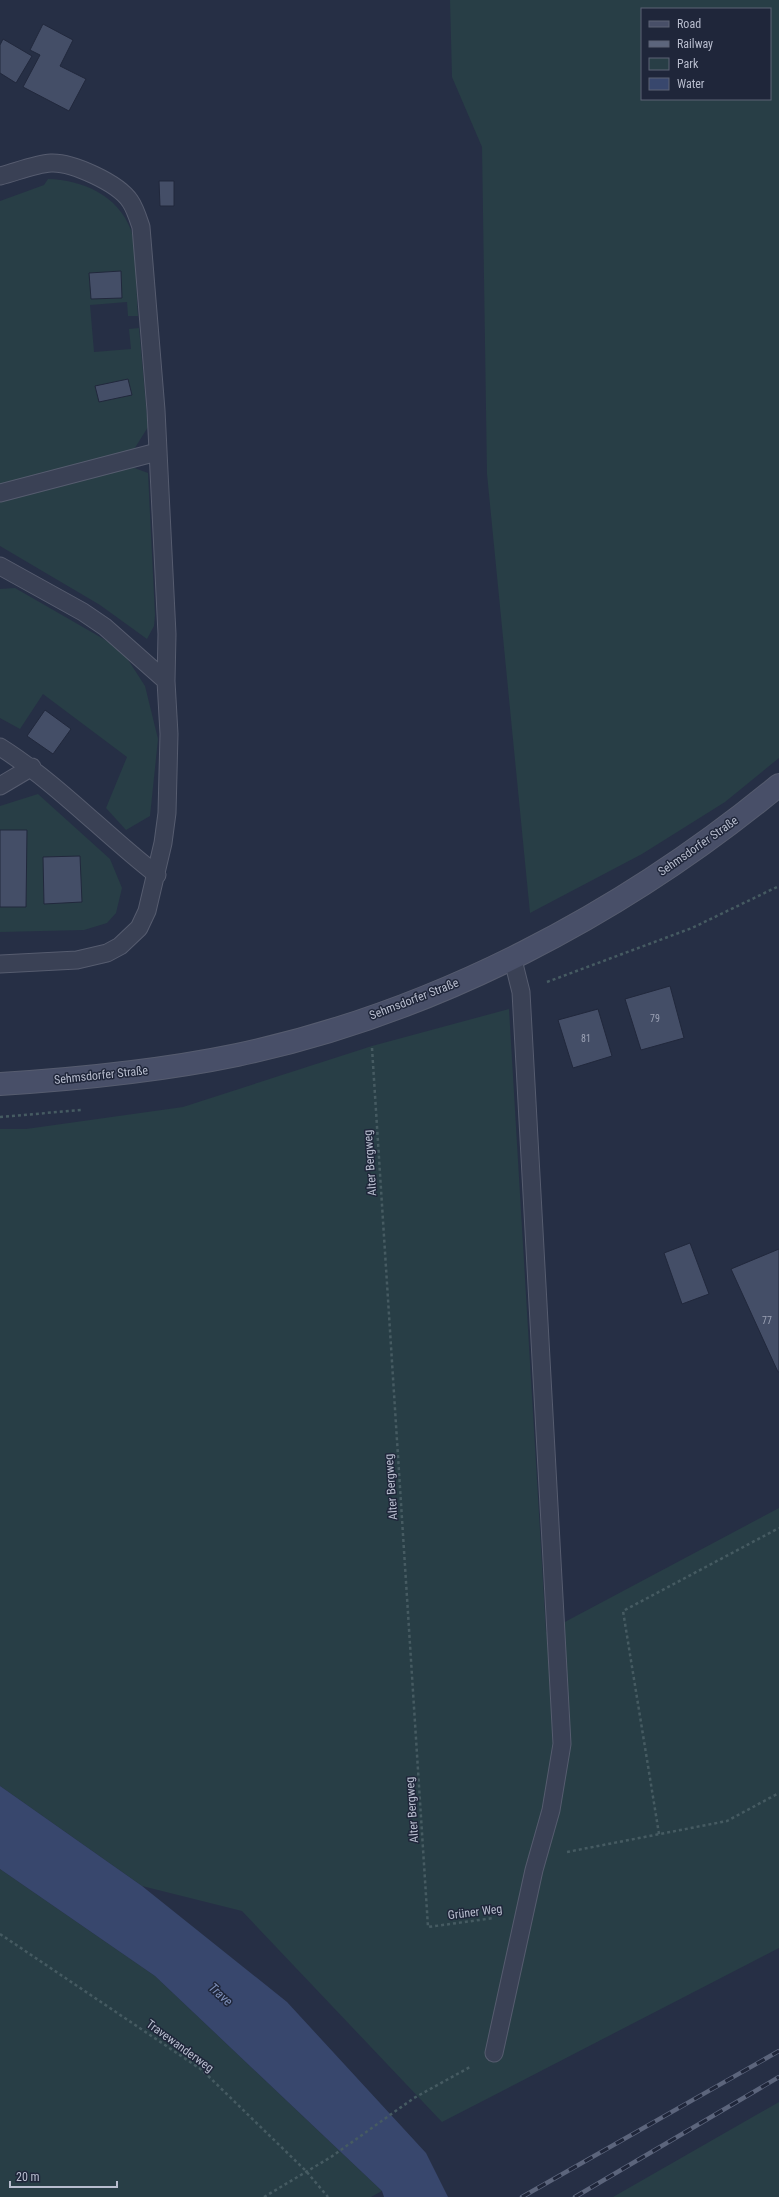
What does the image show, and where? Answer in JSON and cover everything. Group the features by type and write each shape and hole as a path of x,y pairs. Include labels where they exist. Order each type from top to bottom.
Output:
{"main road":[{"name":"Sehmsdorfer Straße","path":"0,1084 126,1072 237,1055 306,1038 370,1017 513,960 639,887 738,819 779,785"}],"lane":[{"path":"0,176 51,163 68,164 84,170 122,192 130,202 141,227 156,410 167,634 166,681 169,734 167,813 157,874 146,911 139,928 120,946 107,953 77,960 0,964"},
{"path":"0,493 157,452"},
{"path":"0,566 83,612 105,627 166,681"},
{"path":"0,747 32,767 130,854 157,874"},
{"path":"0,786 32,767"},
{"path":"494,2053 524,1914 552,1810 562,1744 521,992 513,960"}],"path":[{"path":"521,992 692,928 779,886"},
{"name":"Alter Bergweg","path":"372,1046 428,1926"},
{"path":"659,1834 623,1611 779,1528"},
{"path":"538,1858 726,1821 779,1793"},
{"name":"Grüner Weg","path":"428,1926 524,1914"},
{"name":"Travewanderweg","path":"0,1934 202,2070 306,2171 328,2197"},
{"path":"264,2197 331,2157 414,2098 494,2053"}],"green space":[{"path":"450,0 779,0 779,758 725,802 642,854 530,913 487,474 482,147 452,77"},
{"path":"48,179 73,182 86,186 97,192 117,207 131,230 135,260 138,316 128,316 127,302 90,305 94,352 131,349 129,329 139,328 148,427 133,451 0,485 0,201 44,185"},
{"path":"129,466 148,473 155,615 154,626 147,639 100,605 0,546 0,498"},
{"path":"15,588 121,649 145,686 158,739 150,816 126,830 106,808 127,757 43,694 20,729 0,718 0,589"},
{"path":"38,794 110,859 122,888 116,913 107,923 84,930 0,932 0,806"},
{"path":"509,1009 546,1632 779,1508 779,1948 442,2122 242,1911 142,1886 0,1786 0,1129 26,1129 183,1107 372,1046"},
{"path":"0,1869 155,1976 382,2191 371,2197 0,2197"},
{"path":"779,2102 779,2197 613,2197"}],"water":[{"name":"Trave","path":"0,1786 142,1886 287,2002 426,2153 448,2197 384,2197 382,2191 155,1976 0,1869"}],"building":[{"path":"43,24 73,40 60,66 86,79 69,111 23,87 40,55 30,50"},
{"path":"3,39 32,56 16,83 0,73 0,45"},
{"path":"159,181 174,181 174,206 160,206"},
{"path":"121,271 122,298 91,299 89,273"},
{"path":"128,379 132,395 99,402 95,386"},
{"path":"45,710 71,729 53,754 27,736"},
{"path":"0,830 27,830 26,907 0,907"},
{"path":"80,856 82,902 44,904 43,857"},
{"path":"670,986 684,1038 641,1050 625,999"},
{"path":"598,1009 612,1056 573,1068 558,1020"},
{"path":"690,1243 709,1294 682,1304 664,1253"},
{"path":"779,1249 779,1372 778,1372 731,1269"}],"railway":[{"path":"522,2197 779,2051"},
{"path":"575,2197 779,2077"}]}
